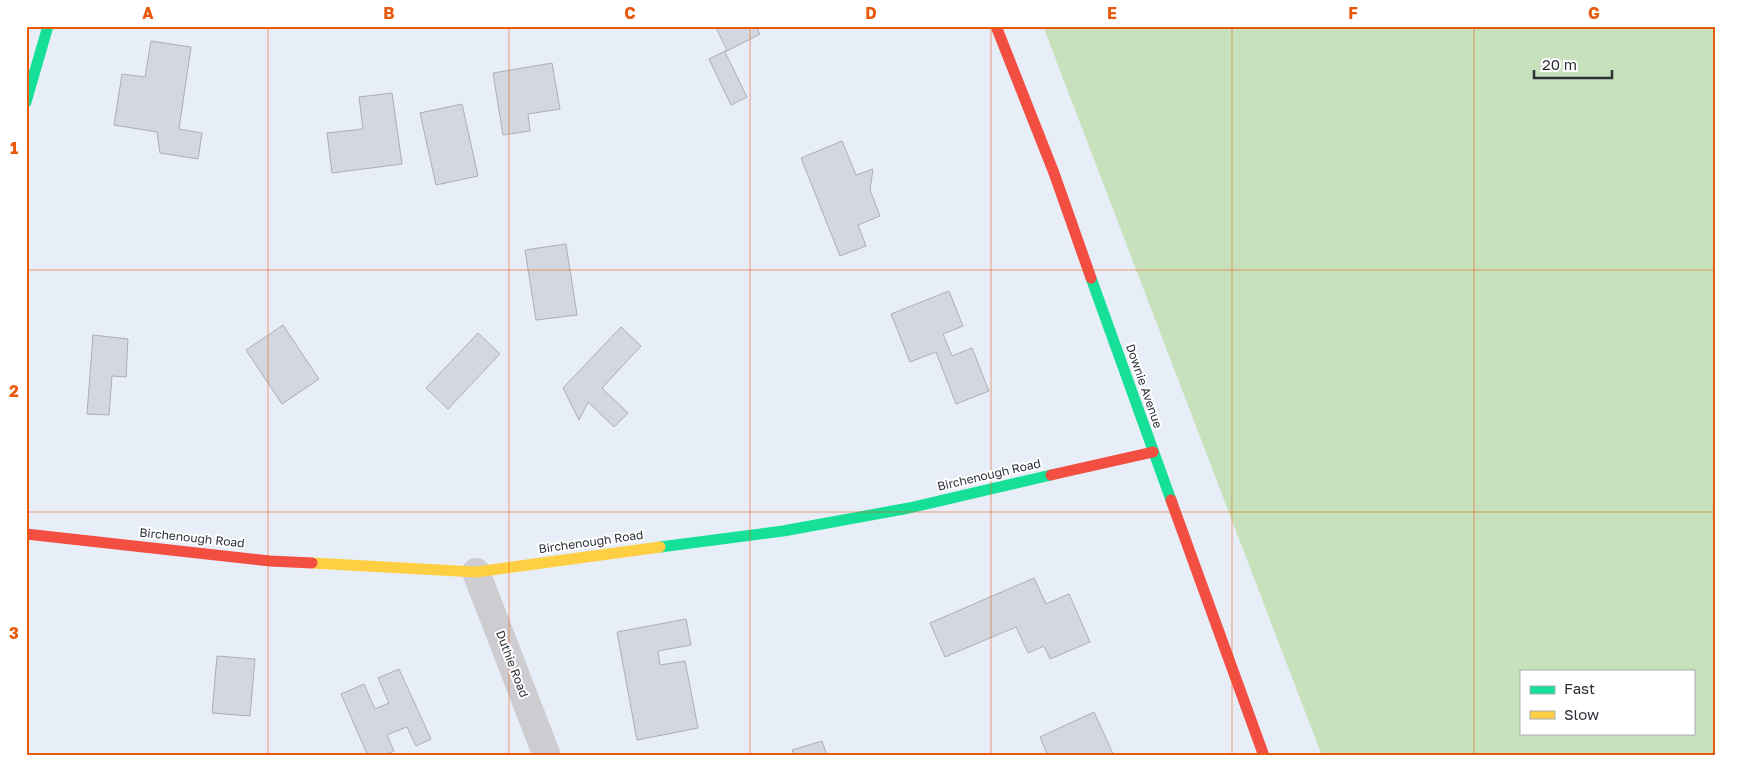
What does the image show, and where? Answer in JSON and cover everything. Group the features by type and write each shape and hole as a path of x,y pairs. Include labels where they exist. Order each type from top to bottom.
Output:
{"street":[{"path":"26,102 48,26"},
{"name":"Downie Avenue","path":"996,26 1054,173 1264,756"},
{"name":"Birchenough Road","path":"26,534 270,561 476,572 783,531 909,508 1153,452"},
{"name":"Duthie Road","path":"476,572 548,756"}],"green space":[{"path":"1043,26 1716,26 1716,756 1322,756"}],"building":[{"path":"715,26 756,26 760,34 725,52 747,97 731,105 709,59 727,50"},
{"path":"151,41 191,47 179,129 202,133 198,159 160,153 157,132 114,125 122,74 145,77"},
{"path":"552,63 560,109 528,114 530,131 503,135 493,73"},
{"path":"392,93 402,164 332,173 327,133 363,129 359,97"},
{"path":"462,104 478,176 436,185 420,113"},
{"path":"842,141 856,175 873,169 870,190 880,216 858,225 866,246 840,256 801,158"},
{"path":"566,244 577,315 536,320 525,250"},
{"path":"949,291 963,326 943,334 952,356 972,348 989,391 956,404 936,352 910,362 891,314"},
{"path":"283,325 319,379 282,404 246,350"},
{"path":"621,327 641,346 602,388 628,413 614,427 588,402 579,420 563,388"},
{"path":"478,333 500,354 448,409 426,388"},
{"path":"93,335 128,339 126,377 112,376 109,415 87,414"},
{"path":"1034,578 1046,604 1069,594 1090,642 1050,659 1044,646 1028,653 1016,627 945,657 930,623"},
{"path":"686,619 691,645 658,651 660,665 685,661 698,728 637,740 617,632"},
{"path":"217,656 255,659 250,716 212,713"},
{"path":"399,669 431,739 416,746 407,727 387,735 394,751 384,756 368,756 341,694 364,684 375,709 389,703 378,678"},
{"path":"1094,712 1114,756 1048,756 1040,737"},
{"path":"822,741 827,756 794,756 792,750"}],"traffic: fast":[{"path":"26,102 48,26"},
{"path":"1091,278 1171,500"},
{"path":"660,547 783,531 909,508 1051,475"}],"traffic: slow":[{"path":"312,563 476,572 660,547"}],"traffic: jam":[{"path":"996,26 1054,173 1091,278"},
{"path":"1051,475 1153,452"},
{"path":"1171,500 1264,756"},
{"path":"26,534 270,561 312,563"}]}
